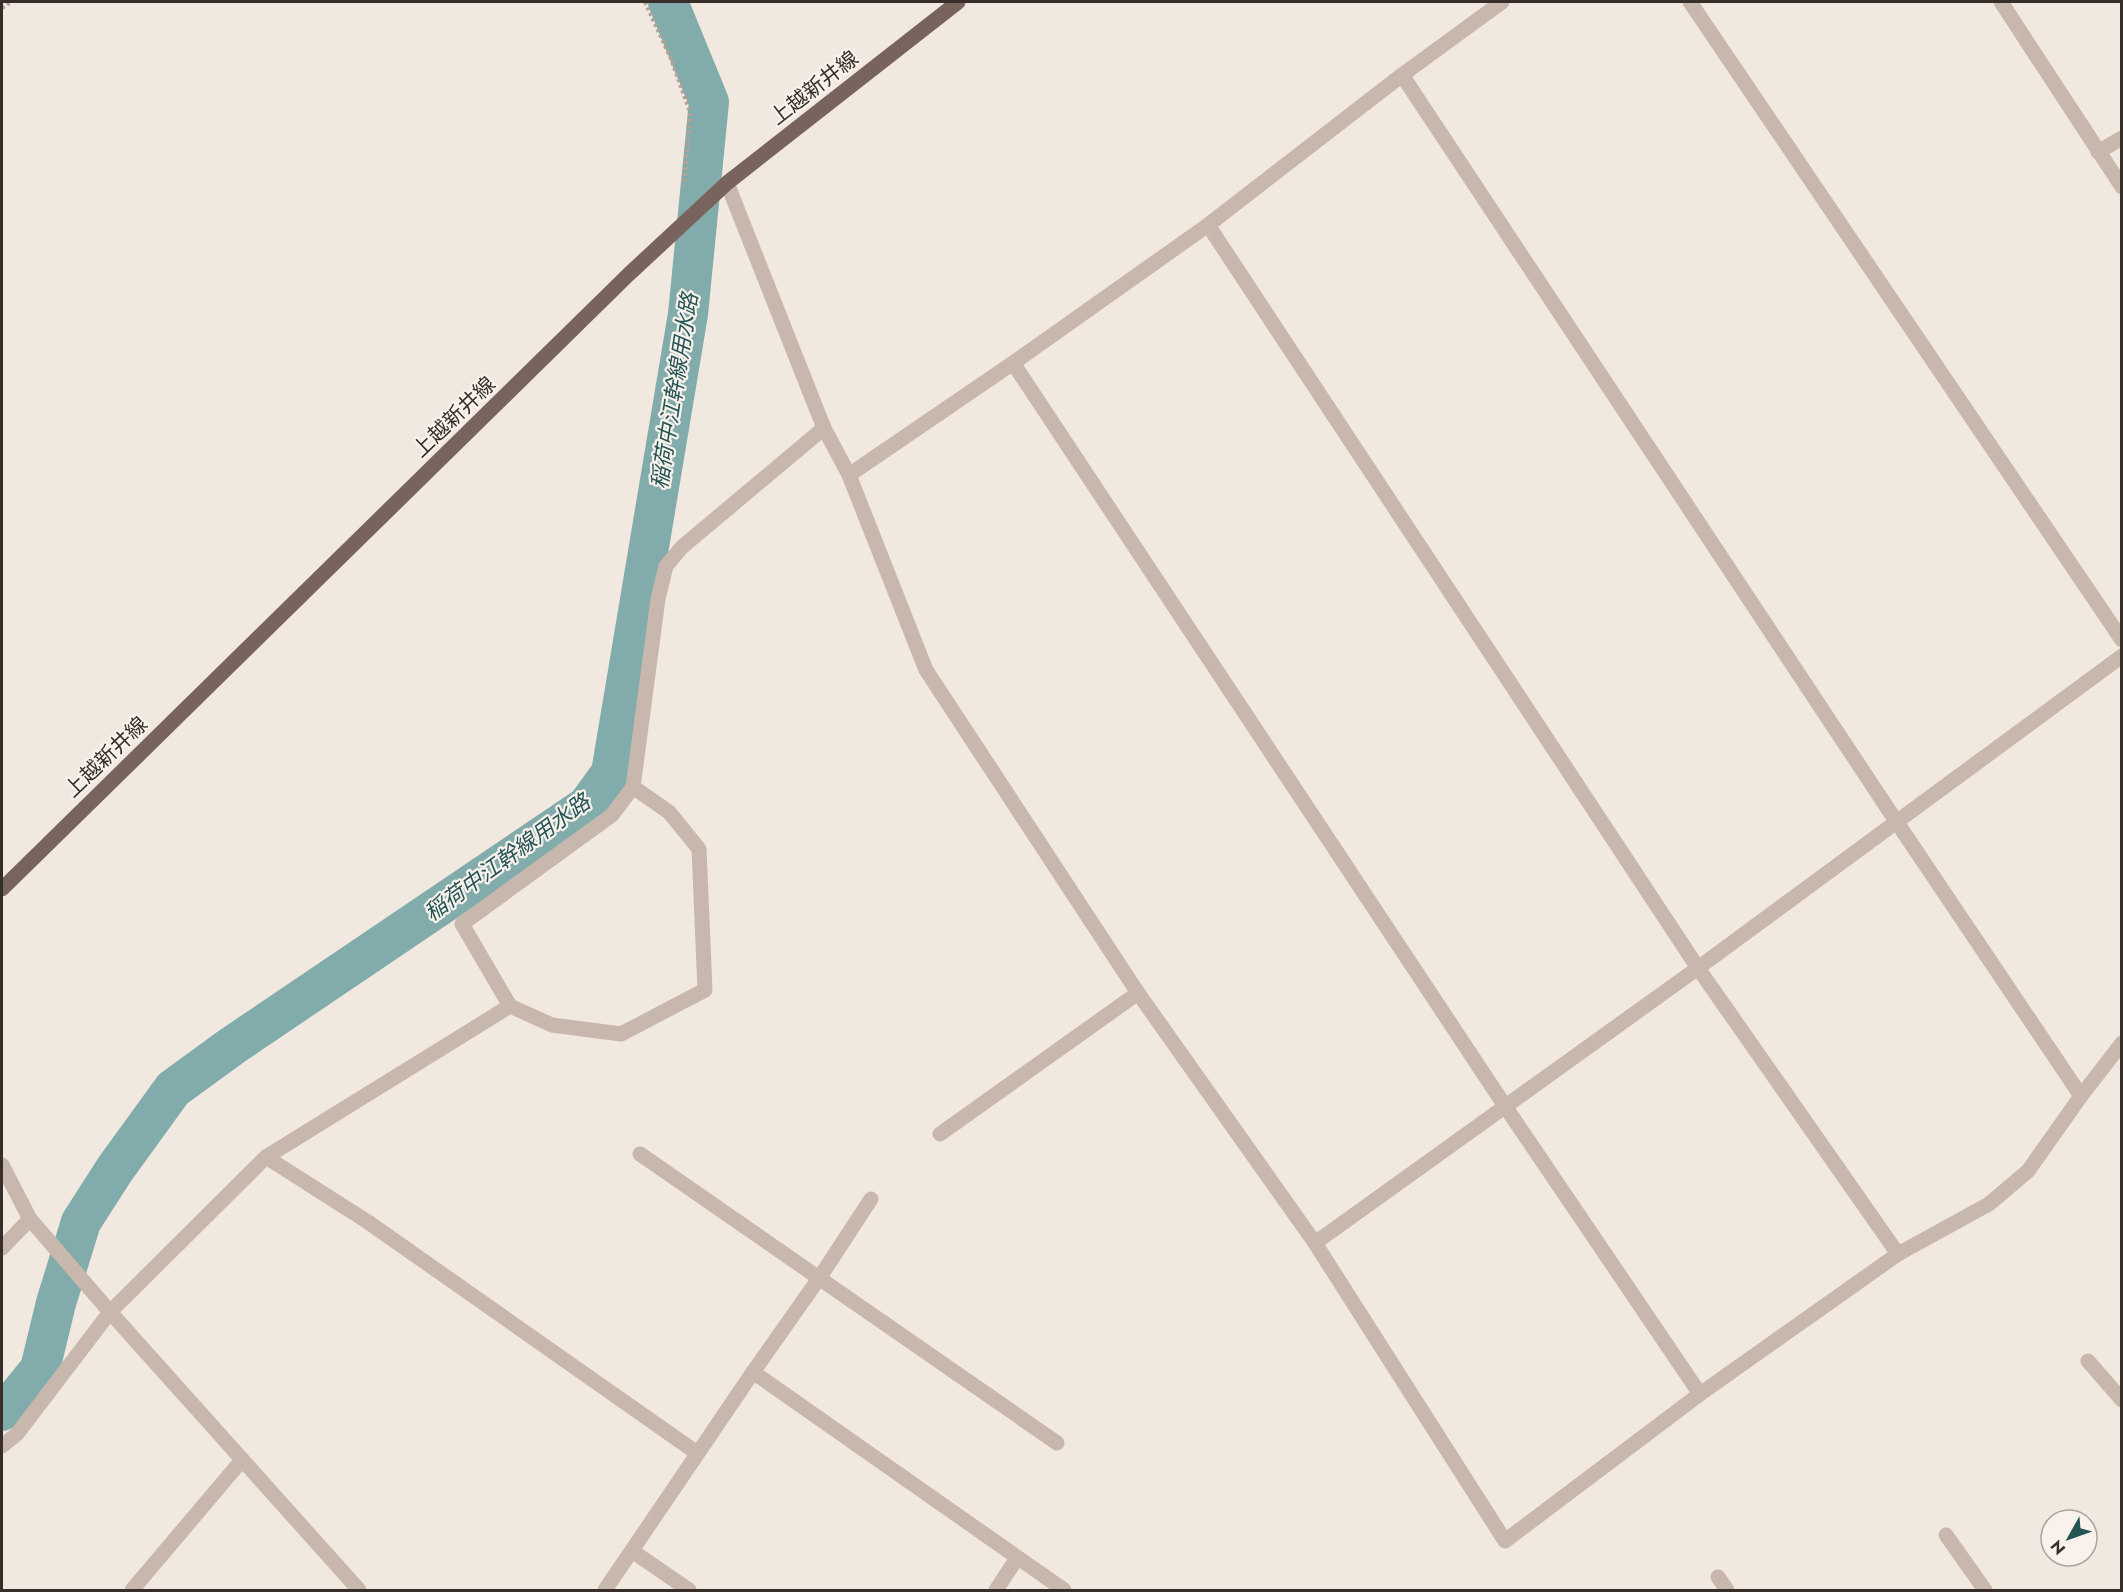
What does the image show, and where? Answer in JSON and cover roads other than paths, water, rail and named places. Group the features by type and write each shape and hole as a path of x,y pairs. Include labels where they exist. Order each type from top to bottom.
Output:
{"main road":[{"name":"上越新井線","path":"2,889 628,275 727,183 958,2"}],"street":[{"path":"849,475 1013,363 1208,225 1402,75 1502,2"},
{"path":"1690,2 2121,640"},
{"path":"2001,2 2121,187"},
{"path":"1402,75 1896,822 2081,1096"},
{"path":"2098,152 2121,138"},
{"path":"727,183 824,428 849,475 926,670 1138,993 1315,1243 1505,1541 1700,1394 1898,1254 1989,1204 2028,1171 2121,1043"},
{"path":"1208,225 1698,968 1898,1254"},
{"path":"1013,363 1505,1106 1700,1394"},
{"path":"633,787 669,812 699,849 705,990 621,1034 552,1025 510,1006 462,924 612,814 633,787 658,599 666,566 682,547 824,428"},
{"path":"1315,1243 1698,968 2121,656"},
{"path":"939,1134 1138,993"},
{"path":"2,1446 17,1434 110,1312 266,1157 510,1006"},
{"path":"640,1154 1057,1443"},
{"path":"266,1157 368,1222 696,1453"},
{"path":"2,1165 30,1219 110,1312 359,1590"},
{"path":"605,1590 696,1453 820,1277 871,1199"},
{"path":"2,1248 9,1235 30,1219"},
{"path":"2088,1360 2121,1400"},
{"path":"753,1372 1064,1590"},
{"path":"132,1590 242,1460"},
{"path":"1946,1535 1985,1590"},
{"path":"632,1551 689,1590"},
{"path":"996,1590 1017,1558"},
{"path":"1718,1577 1727,1590"}],"waterway":[{"name":"稲荷中江幹線用水路","path":"2,1411 14,1401 40,1369 56,1303 81,1222 115,1169 173,1089 232,1046 587,806 611,773 688,314 709,102 668,2"}]}
